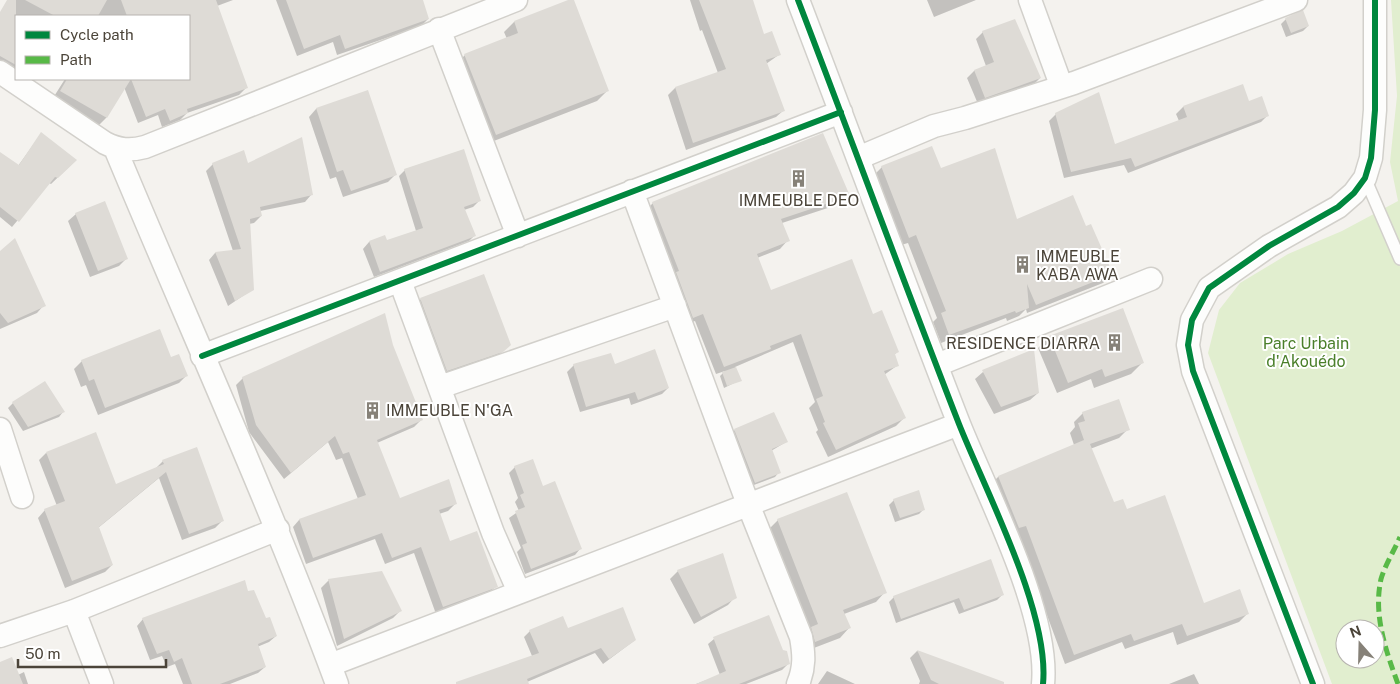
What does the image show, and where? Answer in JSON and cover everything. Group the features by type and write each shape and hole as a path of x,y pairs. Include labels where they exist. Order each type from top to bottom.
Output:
{"street":[{"path":"0,72 115,148 131,150 145,147 516,0"},
{"path":"798,0 959,424 1022,576 1042,650 1043,684"},
{"path":"1030,0 1061,85"},
{"path":"858,158 934,126 965,118 1061,85 1074,83 1296,0"},
{"path":"1313,684 1194,371 1188,345 1192,320 1209,288 1269,246 1338,207 1354,193 1365,178 1371,158 1375,110 1375,0"},
{"path":"439,30 518,236"},
{"path":"202,356 841,112"},
{"path":"115,148 202,356 278,529 334,674 519,592 959,424"},
{"path":"632,191 748,504 801,637 804,654 803,671 798,684"},
{"path":"937,366 1151,279"},
{"path":"400,281 493,534 519,592"},
{"path":"440,387 676,306"},
{"path":"0,429 22,497"},
{"path":"0,636 74,611 278,529"},
{"path":"74,611 102,684"}],"lane":[{"path":"1365,178 1400,259"}],"green space":[{"name":"Parc Urbain d'Akouédo","path":"1391,0 1400,0 1400,684 1332,684 1208,353 1219,310 1240,283 1288,254 1342,231 1398,201 1390,162 1397,96"}],"building":[{"path":"7,0 16,0 15,64 0,56 0,12"},
{"path":"25,0 107,0 99,15 53,15"},
{"path":"121,0 216,0 248,88 187,109 188,113 170,121 165,109 146,117 131,80 190,80 190,15 127,15"},
{"path":"286,0 423,0 429,19 345,49 340,35 304,49"},
{"path":"568,0 574,0 609,91 496,135 464,54 518,33 514,21"},
{"path":"699,0 753,0 764,34 772,31 781,55 766,60 785,111 693,143 675,87 726,69"},
{"path":"1303,10 1309,26 1291,33 1285,18"},
{"path":"1015,19 1041,78 985,98 974,70 994,62 982,31"},
{"path":"66,80 130,80 107,118 60,91"},
{"path":"1243,84 1249,101 1262,96 1269,116 1135,167 1131,158 1071,172 1055,113 1099,92 1115,144 1187,117 1183,106"},
{"path":"368,90 397,175 351,191 343,170 337,172 316,108"},
{"path":"41,132 77,160 58,178 55,177 19,222 0,207 0,152 19,165"},
{"path":"823,133 850,196 781,219 790,241 757,254 771,290 852,259 873,314 882,310 899,352 895,354 899,366 884,371 906,418 836,450 823,423 825,422 816,399 823,396 801,334 770,346 771,349 724,367 703,314 693,318 676,272 679,271 652,202"},
{"path":"302,137 313,195 260,207 262,216 250,219 254,290 235,301 215,252 241,249 212,163 244,150 248,163"},
{"path":"932,146 941,168 995,148 1017,219 1073,195 1086,226 1091,224 1113,274 1036,305 1027,284 1029,308 1016,313 1015,311 949,335 941,313 946,311 916,235 909,238 881,166"},
{"path":"464,149 481,201 464,207 476,236 380,272 369,241 385,235 387,240 423,228 404,169"},
{"path":"105,201 128,259 98,271 75,213"},
{"path":"15,238 46,306 8,323 0,313 0,251"},
{"path":"484,274 511,345 503,352 447,371 420,298"},
{"path":"1123,308 1144,363 1105,377 1102,369 1068,383 1049,336"},
{"path":"385,313 393,345 423,420 377,440 400,498 449,479 457,504 439,510 450,541 477,531 498,587 443,607 421,547 392,558 382,533 313,558 299,519 366,495 349,452 343,454 335,436 291,473 256,425 242,377"},
{"path":"160,329 171,357 179,354 188,376 105,408 94,379 89,381 81,360"},
{"path":"655,349 669,388 638,400 635,392 586,407 573,364 611,353 615,364"},
{"path":"1034,349 1039,393 1001,407 982,370"},
{"path":"736,367 742,381 727,386 722,372"},
{"path":"45,381 65,412 28,427 12,402"},
{"path":"1119,399 1130,430 1090,444 1114,502 1123,499 1127,509 1165,495 1204,603 1240,589 1249,614 1187,636 1182,624 1134,641 1131,634 1074,655 1026,526 1019,528 998,476 1084,440 1078,423 1085,421 1082,412"},
{"path":"774,412 788,442 772,449 781,473 755,483 734,429"},
{"path":"96,432 116,484 164,464 162,460 197,447 224,521 189,534 166,472 99,527 113,565 72,581 44,509 65,501 46,452"},
{"path":"533,459 543,486 555,481 582,549 531,569 522,545 527,543 515,511 525,507 520,495 524,493 514,466"},
{"path":"919,490 925,510 900,518 893,499"},
{"path":"847,492 887,593 843,610 851,628 815,642 811,627 818,624 777,519"},
{"path":"723,553 737,598 701,617 677,570"},
{"path":"991,559 1004,595 964,610 959,598 901,619 893,596"},
{"path":"382,571 402,611 344,639 328,579"},
{"path":"245,580 248,591 254,590 266,618 270,617 277,636 258,644 266,667 220,684 192,684 182,658 174,662 169,650 157,654 142,618"},
{"path":"623,607 636,640 609,659 601,648 527,679 529,684 456,684 456,682 539,653 529,630 563,616 568,628"},
{"path":"769,615 783,650 787,651 790,664 739,684 696,684 726,671 713,637"},
{"path":"917,650 1004,682 1004,684 939,684 931,680"},
{"path":"12,657 23,684 0,684 0,662"}],"marked path":[{"path":"1398,684 1382,633 1379,592 1385,568 1400,537"}],"cycle path":[{"path":"798,0 959,424 1027,588 1037,623 1043,655 1043,684"},
{"path":"1313,684 1193,371 1188,345 1192,320 1209,288 1269,246 1338,207 1354,193 1365,178 1371,158 1375,110 1375,0"},
{"path":"202,356 841,112"}],"place":[{"name":"IMMEUBLE DEO","path":"799,179"},
{"name":"IMMEUBLE KABA AWA","path":"1022,265"},
{"name":"RESIDENCE DIARRA","path":"1114,343"},
{"name":"IMMEUBLE N'GA","path":"372,410"}]}
